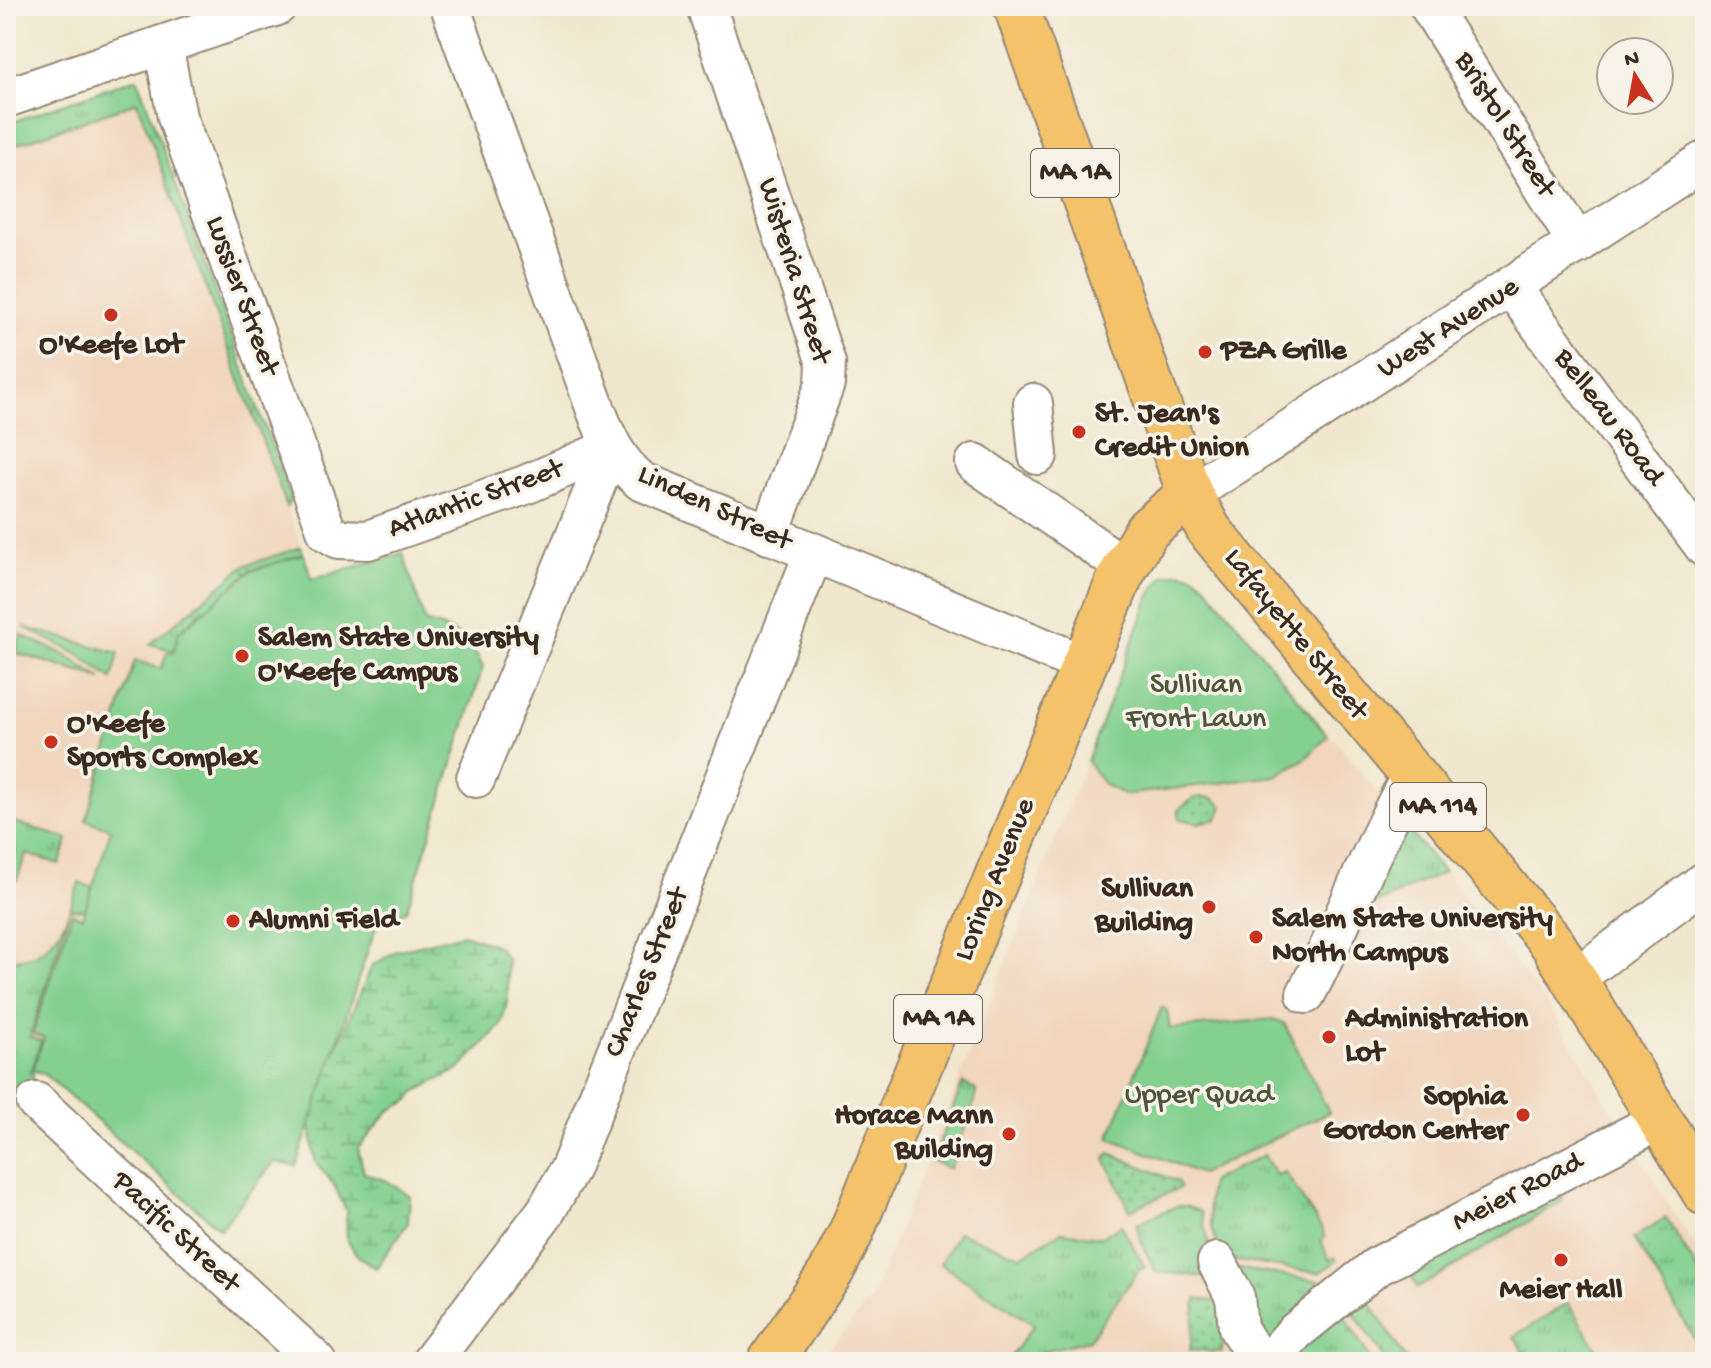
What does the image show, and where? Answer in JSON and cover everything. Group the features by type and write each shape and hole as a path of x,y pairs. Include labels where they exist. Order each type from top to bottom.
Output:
{"main road":[{"name":"Lafayette Street","path":"1016,6 1190,494 1209,530 1552,943 1660,1120 1700,1174"},
{"name":"Loring Avenue","path":"771,1362 831,1272 850,1235 1125,567 1147,530 1190,494"}],"street":[{"path":"6,98 277,6"},
{"name":"Linden Street","path":"450,6 611,448 624,467 641,481 813,555 1083,664"},
{"name":"Wisteria Street","path":"706,6 826,363 825,384 769,535"},
{"name":"Bristol Street","path":"1429,6 1578,244"},
{"name":"Lussier Street","path":"163,45 177,117 319,513 327,532 339,539"},
{"name":"West Avenue","path":"1190,494 1705,160"},
{"name":"Belleau Road","path":"1512,288 1705,548"},
{"path":"1033,403 1040,481"},
{"path":"476,778 611,448"},
{"name":"Atlantic Street","path":"339,539 368,540 525,485 611,448"},
{"path":"975,463 1040,481 1125,567"},
{"name":"Charles Street","path":"431,1362 546,1211 570,1168 813,555"},
{"path":"1306,994 1331,948 1372,849 1411,776"},
{"path":"1574,979 1705,881"},
{"name":"Pacific Street","path":"36,1102 317,1362"},
{"name":"Meier Road","path":"1269,1362 1295,1332 1376,1267 1660,1120"},
{"path":"1217,1262 1235,1297 1238,1328 1259,1362"}],"shaded area":[{"name":"Salem State University O'Keefe Campus","path":"140,86 291,499 287,507 312,579 403,553 425,622 460,633 472,644 483,667 407,909 398,917 380,914 296,1166 274,1162 220,1229 44,1073 33,1071 34,1083 6,1116 6,132"},
{"name":"Salem State University North Campus","path":"1178,572 1194,575 1205,584 1444,872 1547,1003 1705,1264 1705,1362 818,1362 871,1299 1151,593 1164,576"}],"green space":[{"path":"137,78 291,499 287,507 137,102 6,148 6,124"},
{"path":"301,547 303,554 251,571 184,627 175,651 150,644 244,566"},
{"path":"403,553 425,622 461,636 483,667 407,909 398,917 380,914 296,1166 274,1162 220,1229 44,1074 32,1070 44,1038 33,1034 72,913 83,917 111,829 86,820 135,660 161,669 167,652 173,653 179,632 251,571 303,554 312,579"},
{"name":"Sullivan Front Lawn","path":"1178,572 1194,575 1205,584 1328,736 1306,758 1276,776 1124,795 1104,784 1087,761 1151,593 1164,576"},
{"path":"24,627 119,653 112,679 78,654"},
{"path":"21,635 60,652 102,679 16,653"},
{"path":"1194,798 1213,798 1223,807 1217,819 1198,823 1180,819 1178,810"},
{"path":"1398,818 1444,872 1348,917"},
{"path":"8,820 68,839 60,864 26,854 17,880 6,876"},
{"path":"79,883 92,887 85,910 70,909 30,1037 41,1041 32,1070 34,1083 6,1116 6,959 36,954 47,946 63,924"},
{"path":"463,934 497,946 507,959 508,998 501,1025 460,1069 416,1091 410,1100 389,1111 358,1148 364,1173 387,1181 410,1196 408,1223 376,1268 357,1255 347,1240 346,1210 334,1185 315,1161 308,1113 372,966 396,951"},
{"name":"Upper Quad","path":"1162,1007 1167,1010 1170,1029 1273,1019 1284,1023 1329,1112 1201,1174 1109,1138"},
{"path":"963,1083 976,1090 976,1098 950,1169 932,1161"},
{"path":"1110,1153 1178,1182 1180,1188 1130,1210 1105,1159"},
{"path":"1264,1155 1276,1175 1285,1172 1323,1231 1321,1240 1329,1260 1335,1257 1337,1261 1319,1273 1224,1259 1211,1221 1211,1181"},
{"path":"1562,1190 1562,1201 1418,1288 1411,1275 1442,1254 1441,1245"},
{"path":"1177,1206 1201,1212 1213,1261 1208,1277 1155,1272 1138,1233 1137,1223"},
{"path":"1666,1218 1705,1282 1705,1357 1634,1238"},
{"path":"1121,1225 1145,1267 1139,1270 1089,1340 1047,1350 1032,1362 1006,1362 1034,1325 940,1264 958,1232 1021,1256 1061,1232 1102,1237"},
{"path":"1233,1268 1320,1281 1325,1284 1265,1348"},
{"path":"1366,1296 1406,1360 1383,1362 1384,1358 1350,1307"},
{"path":"1196,1299 1226,1302 1222,1352 1190,1350"},
{"path":"1568,1303 1605,1362 1530,1362 1514,1336"},
{"path":"1343,1314 1372,1362 1284,1362"}],"place":[{"name":"O'Keefe Lot","path":"111,315"},
{"name":"PZA Grille","path":"1205,352"},
{"name":"St. Jean's Credit Union","path":"1079,432"},
{"name":"Salem State University O'Keefe Campus","path":"242,656"},
{"name":"O'Keefe Sports Complex","path":"51,742"},
{"name":"Sullivan Building","path":"1209,907"},
{"name":"Alumni Field","path":"233,921"},
{"name":"Salem State University North Campus","path":"1256,937"},
{"name":"Administration Lot","path":"1329,1037"},
{"name":"Sophia Gordon Center","path":"1523,1115"},
{"name":"Horace Mann Building","path":"1009,1134"},
{"name":"Meier Hall","path":"1561,1260"}]}
